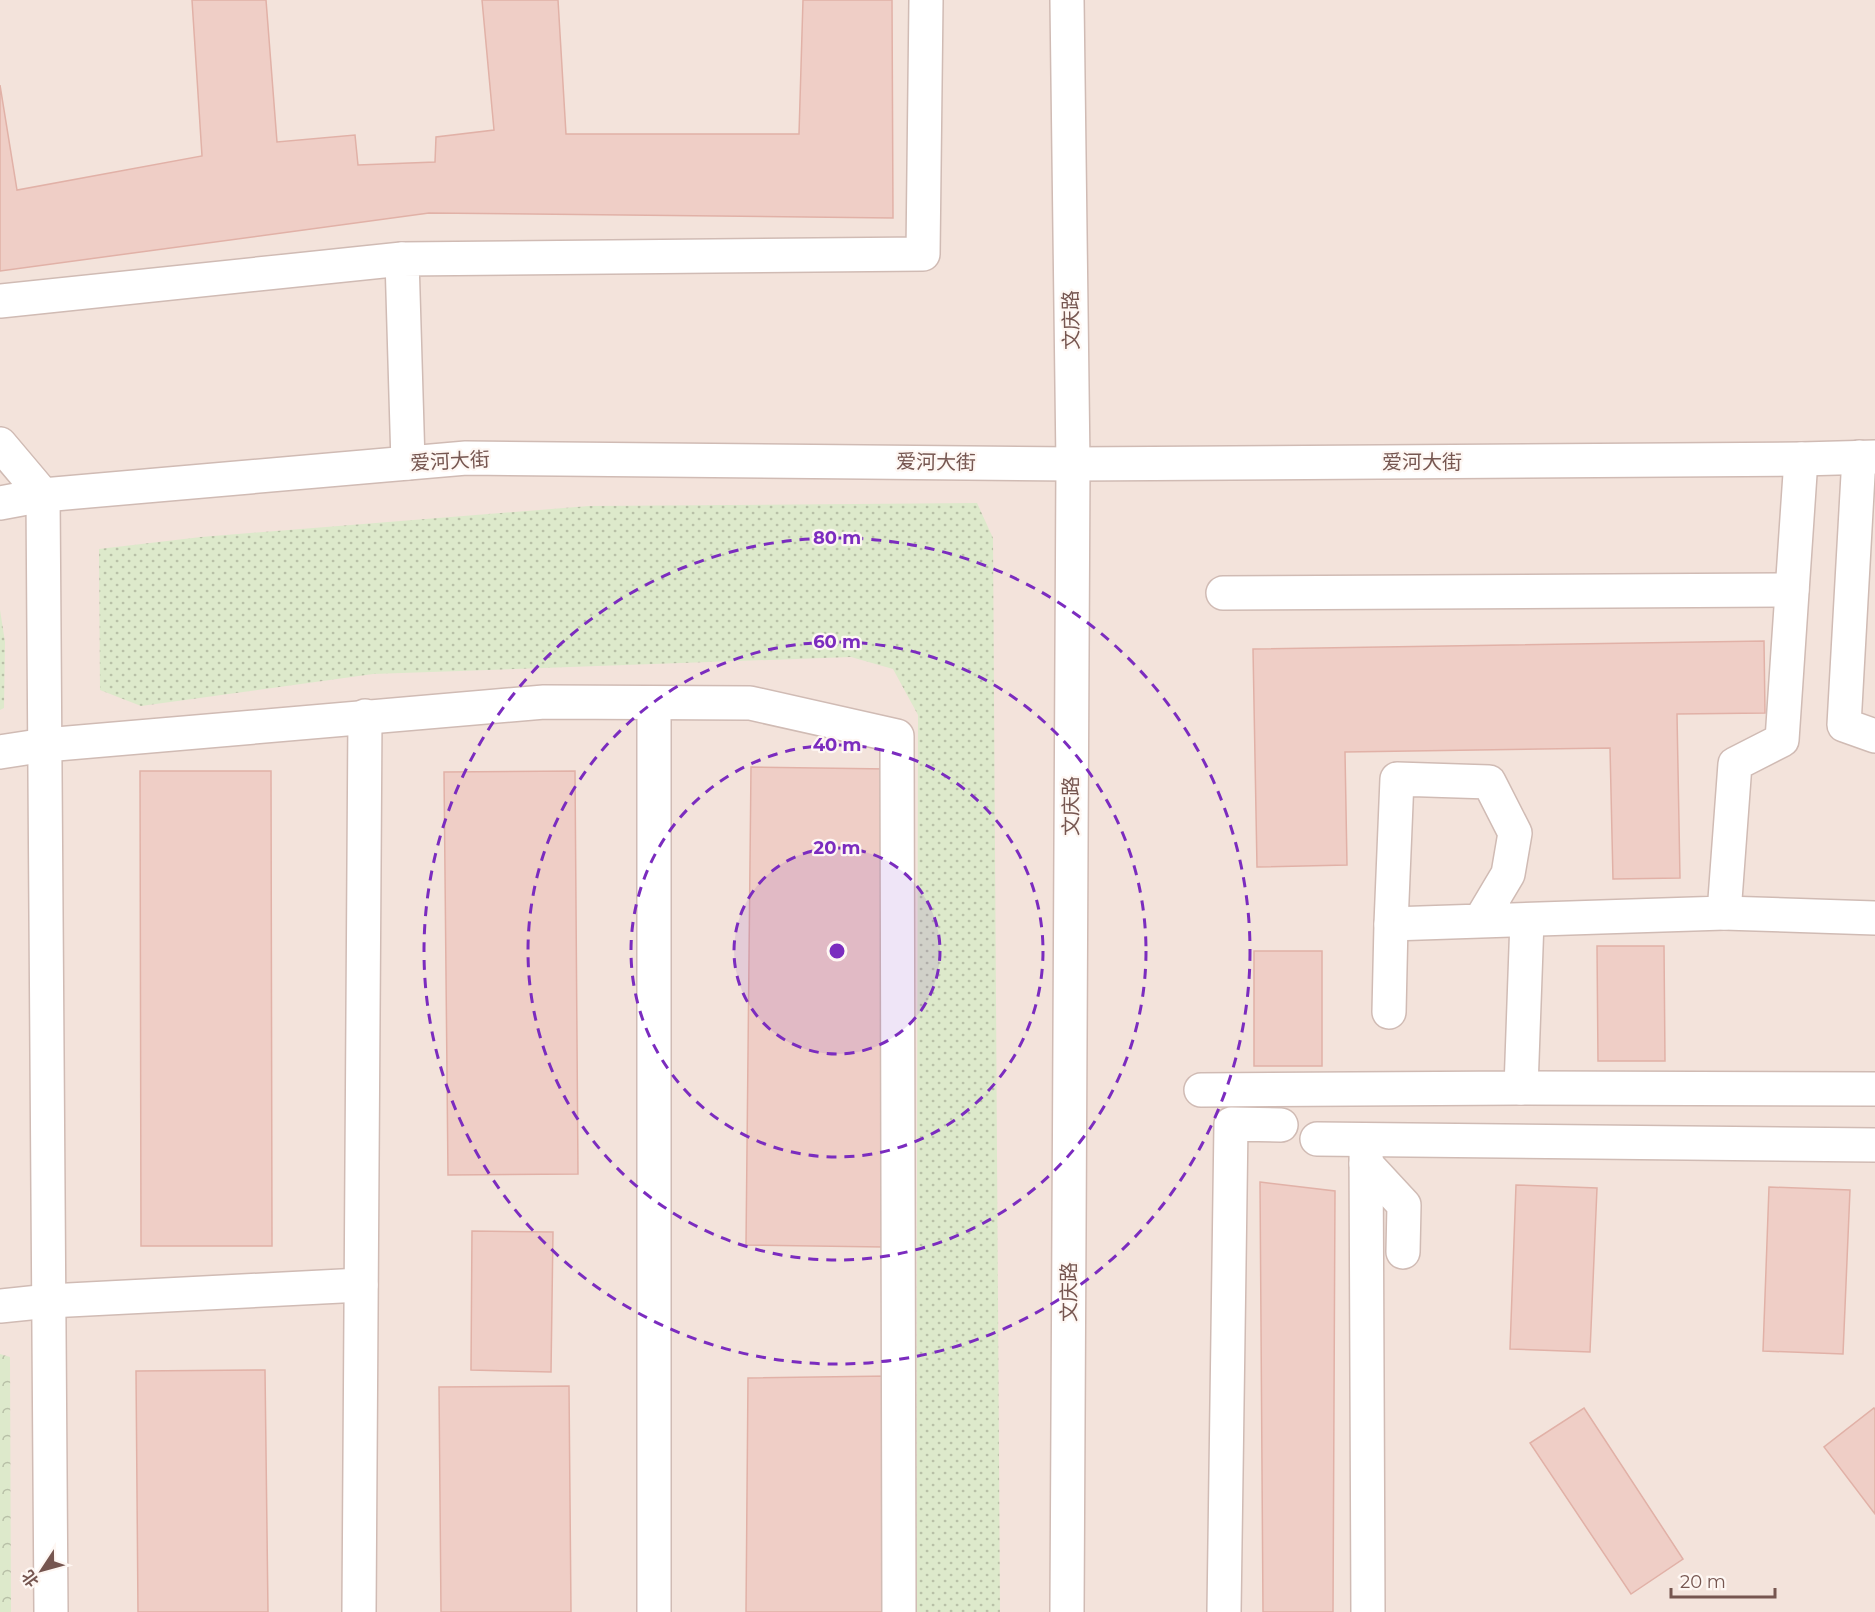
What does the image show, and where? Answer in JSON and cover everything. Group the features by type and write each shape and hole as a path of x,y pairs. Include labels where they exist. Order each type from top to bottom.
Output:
{"street":[{"path":"0,302 402,259 923,254 926,0"},
{"name":"文庆路","path":"1067,0 1073,464 1067,1612"},
{"path":"402,259 408,463"},
{"path":"0,444 43,495 51,1612"},
{"path":"1867,457 1863,592 1844,725 1875,736"},
{"name":"爱河大街","path":"0,503 43,495 466,458 1073,464 1867,457"},
{"path":"1724,913 1735,764 1782,740 1801,459"},
{"path":"1223,593 1792,590"},
{"path":"0,752 45,745 544,702 750,703 897,736 899,1612"},
{"path":"654,703 654,1612"},
{"path":"359,1612 365,716"},
{"path":"1389,1012 1397,779 1489,782 1515,833 1508,874 1480,921"},
{"path":"1391,924 1724,913 1875,918"},
{"path":"1521,1088 1527,920"},
{"path":"1201,1090 1875,1089"},
{"path":"1224,1612 1231,1124 1281,1125"},
{"path":"1317,1139 1366,1153 1875,1145"},
{"path":"1366,1153 1404,1205 1403,1252"},
{"path":"1366,1153 1368,1612"},
{"path":"0,1306 361,1285"}],"shaded area":[{"path":"0,0 1875,0 1875,1612 0,1612"}],"green space":[{"path":"977,503 993,538 1000,1612 916,1612 918,715 893,669 851,657 373,674 141,706 100,690 99,549 201,537 589,506"},
{"path":"0,610 5,642 4,708 0,710"},
{"path":"0,1354 10,1357 11,1612 0,1612"}],"building":[{"path":"192,0 266,0 277,142 355,135 358,165 435,162 436,137 494,130 482,0 558,0 566,134 799,134 803,0 892,0 893,218 429,213 0,271 0,85 17,190 202,156"},
{"path":"1764,641 1765,713 1677,714 1680,878 1613,879 1610,748 1345,752 1347,865 1257,867 1253,649"},
{"path":"751,767 888,769 883,1247 746,1245"},
{"path":"140,771 271,771 272,1246 141,1246"},
{"path":"575,771 578,1174 448,1175 444,772"},
{"path":"1597,946 1664,946 1665,1061 1598,1061"},
{"path":"1254,951 1322,951 1322,1066 1254,1066"},
{"path":"1260,1182 1335,1191 1333,1612 1263,1612"},
{"path":"1516,1185 1597,1188 1590,1352 1510,1349"},
{"path":"1769,1187 1850,1190 1843,1354 1763,1351"},
{"path":"472,1231 553,1232 551,1372 471,1370"},
{"path":"265,1370 268,1612 138,1612 136,1371"},
{"path":"889,1376 885,1612 746,1612 748,1378"},
{"path":"569,1386 571,1612 441,1612 439,1387"},
{"path":"1584,1408 1683,1559 1631,1594 1530,1443"},
{"path":"1874,1408 1875,1410 1875,1514 1824,1447"}]}
